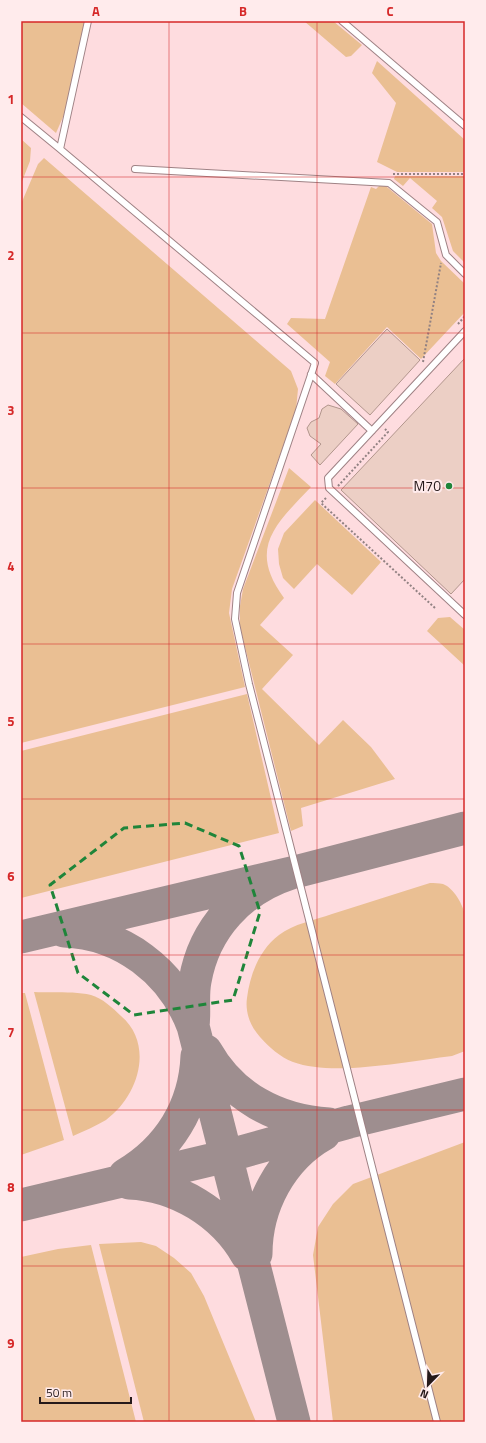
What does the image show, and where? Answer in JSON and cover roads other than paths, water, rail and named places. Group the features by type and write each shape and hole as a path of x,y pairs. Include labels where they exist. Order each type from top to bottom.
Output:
{"lane":[{"path":"60,149 88,21"},
{"path":"342,21 465,126"},
{"path":"21,117 315,363 237,593 235,619 252,699 437,1422"},
{"path":"135,169 389,183 437,222 446,255 465,274"},
{"path":"465,331 328,478 329,488 465,615"},
{"path":"311,374 372,432"}],"place":[{"name":"M70","path":"449,486"}]}
